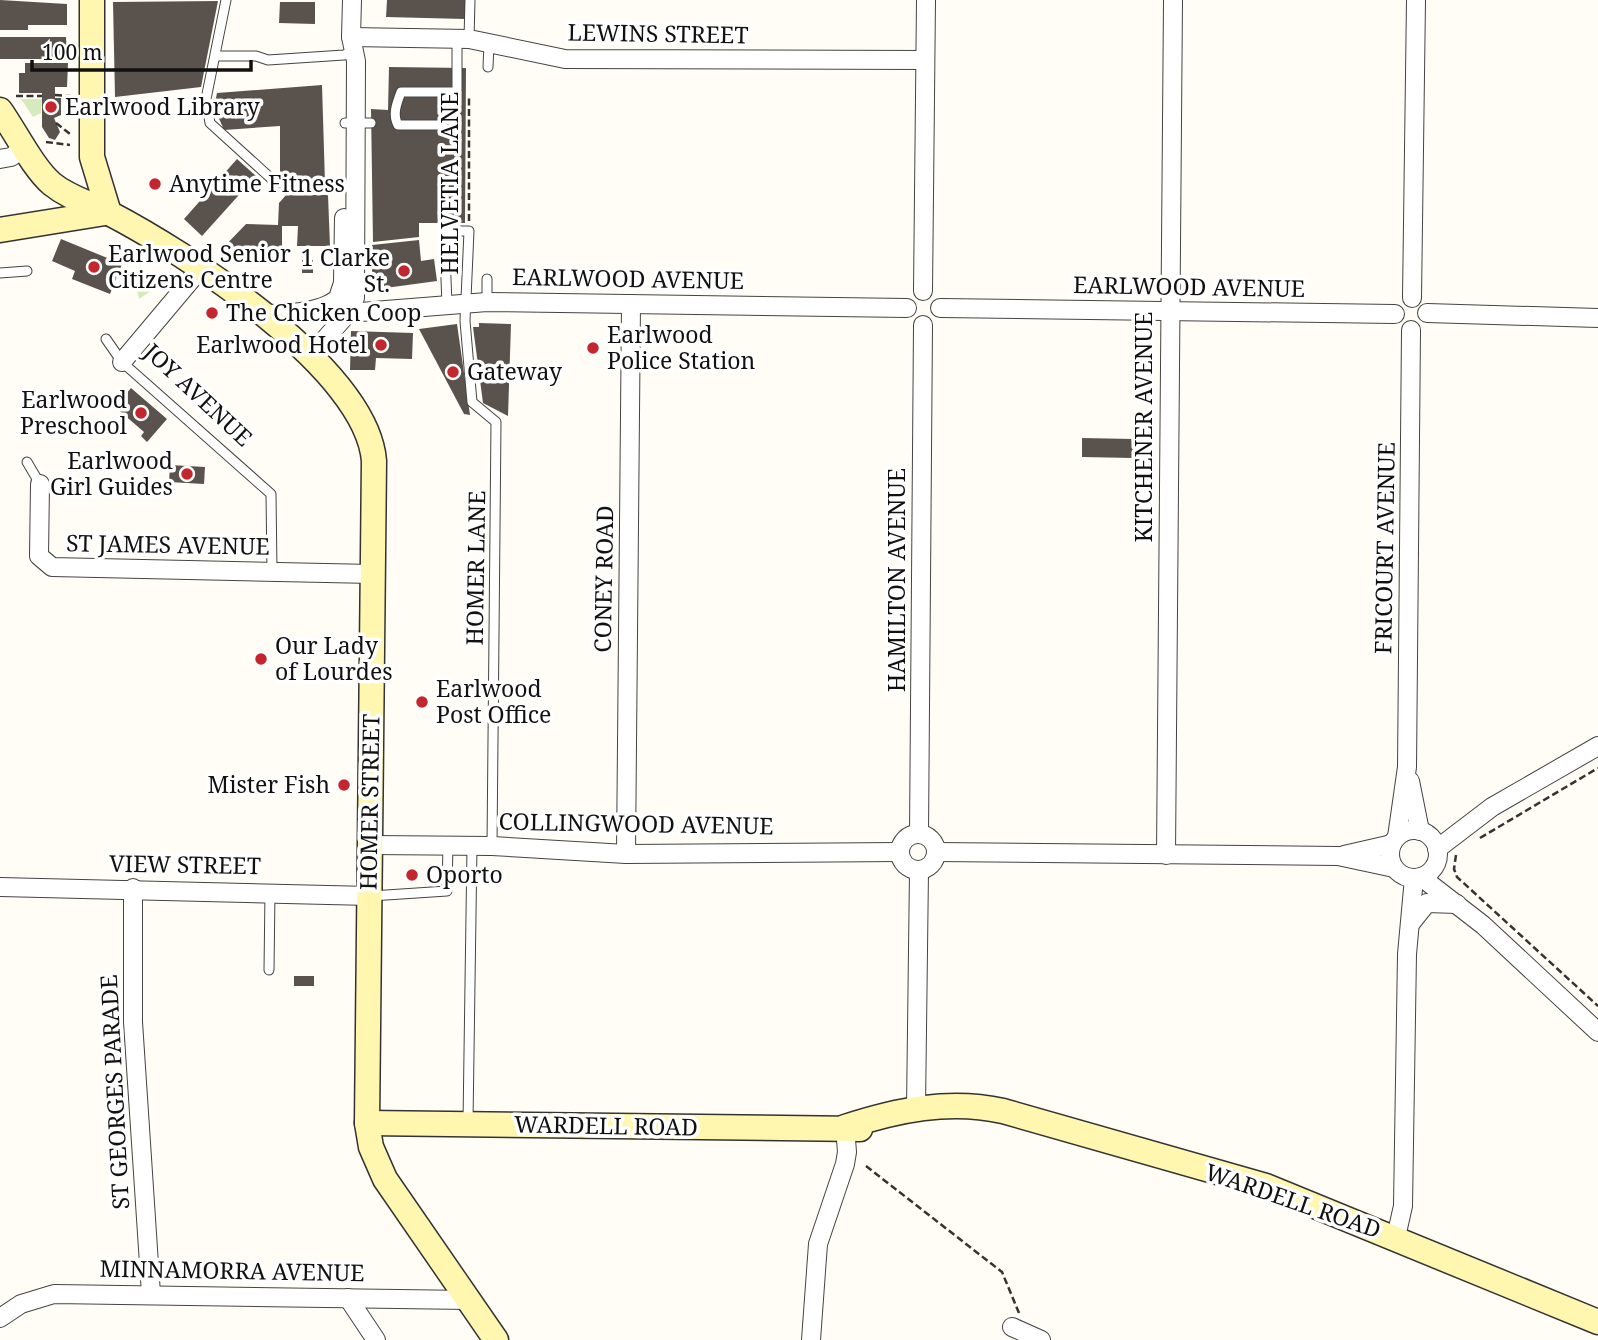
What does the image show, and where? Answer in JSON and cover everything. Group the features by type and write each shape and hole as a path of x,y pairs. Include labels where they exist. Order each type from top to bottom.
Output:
{"main road":[{"path":"0,230 84,214 109,213 92,157 92,0"},
{"name":"HOMER STREET","path":"8,103 36,145 50,183 71,197 109,213 201,268 260,313 311,355 355,408 372,444 367,1123 371,1147 385,1179 496,1340"},
{"name":"WARDELL ROAD","path":"845,1127 944,1104 979,1106 1266,1186 1598,1322"},
{"name":"WARDELL ROAD","path":"367,1123 845,1127 865,1130 945,1116 979,1106"}],"street":[{"path":"311,355 348,313 355,298 350,256 350,187 357,123 350,48 352,0"},
{"path":"923,291 926,0"},
{"name":"KITCHENER AVENUE","path":"1166,855 1173,0"},
{"path":"1412,298 1416,0"},
{"name":"LEWINS STREET","path":"350,48 463,39 565,59 925,60"},
{"path":"0,159 11,157 36,145"},
{"path":"260,313 276,314 332,303 342,292 350,256"},
{"name":"JOY AVENUE","path":"122,362 201,268"},
{"path":"923,291 937,298 940,308 937,318 923,325 914,321 907,308 910,298 923,291"},
{"path":"1412,298 1421,301 1427,313 1422,326 1411,330 1400,325 1395,314 1400,302 1412,298"},
{"name":"EARLWOOD AVENUE","path":"348,313 468,302 907,308"},
{"name":"CONEY ROAD","path":"626,853 631,304"},
{"name":"EARLWOOD AVENUE","path":"940,308 1395,314"},
{"path":"1427,313 1596,316"},
{"name":"HAMILTON AVENUE","path":"919,834 923,325"},
{"name":"FRICOURT AVENUE","path":"1407,954 1418,860 1407,767 1411,330"},
{"name":"ST JAMES AVENUE","path":"40,484 39,556 52,567 373,573"},
{"path":"936,852 1338,856 1418,860 1492,807 1598,746"},
{"name":"FRICOURT AVENUE","path":"1407,767 1390,852 1418,860"},
{"path":"1338,856 1394,841 1408,831 1418,860 1457,905 1483,925"},
{"path":"919,834 933,842 936,852 929,867 919,870 904,863 900,852 904,841 919,834"},
{"name":"COLLINGWOOD AVENUE","path":"370,845 492,846 626,853 900,852"},
{"path":"1418,860 1598,1032"},
{"name":"FRICOURT AVENUE","path":"1396,1237 1403,1206 1407,954 1418,860"},
{"path":"916,1109 919,870"},
{"name":"VIEW STREET","path":"0,887 133,888 370,896"},
{"name":"ST GEORGES PARADE","path":"133,888 133,1022 150,1294"},
{"path":"1410,925 1418,910 1427,903 1457,905"},
{"path":"811,1340 818,1244 845,1164 845,1127"},
{"name":"MINNAMORRA AVENUE","path":"0,1318 21,1304 54,1294 469,1300"},
{"path":"348,1298 376,1340"},
{"path":"1015,1320 1041,1340"}],"lane":[{"path":"226,0 205,107 214,128 275,182 350,187"},
{"path":"443,125 398,125 394,118 401,92 457,92 470,0"},
{"path":"488,67 489,44"},
{"path":"216,56 268,60 350,48"},
{"path":"446,231 469,231"},
{"name":"HELVETIA LANE","path":"468,302 469,231"},
{"path":"445,255 447,304"},
{"path":"0,273 27,271"},
{"path":"487,279 487,302"},
{"name":"HOMER LANE","path":"468,302 465,321 472,401 496,422 492,846"},
{"path":"106,339 122,362"},
{"name":"JOY AVENUE","path":"122,362 271,494 272,571"},
{"path":"27,462 40,484"},
{"path":"370,896 447,891 448,845"},
{"path":"468,1124 472,846"},
{"path":"269,970 270,892"}],"path":[{"name":"HELVETIA LANE","path":"469,231 470,89"},
{"path":"55,95 71,96"},
{"path":"8,103 42,96"},
{"path":"56,124 71,134"},
{"path":"36,145 71,145"},
{"path":"1469,844 1598,768"},
{"path":"1457,851 1454,870 1457,877 1598,1006"},
{"path":"866,1166 1002,1272 1015,1320"}],"green space":[{"path":"21,99 42,99 41,113 33,117"},
{"path":"137,270 155,278 154,289 139,299 136,286 127,286 124,282 127,274"}],"building":[{"path":"0,0 67,4 67,25 28,25 28,30 0,30"},
{"path":"387,0 466,0 465,19 386,17"},
{"path":"218,1 201,87 115,97 113,2"},
{"path":"280,2 315,2 315,24 279,23"},
{"path":"0,37 66,37 67,59 0,59"},
{"name":"Earlwood Library","path":"25,63 68,63 67,87 55,87 55,98 61,98 61,115 54,118 60,132 55,140 49,138 42,127 42,93 19,93 19,73 25,73"},
{"path":"389,67 466,68 465,223 419,223 419,237 373,242 371,109 388,110"},
{"path":"322,85 325,183 280,175 280,126 224,130 214,107 217,93"},
{"path":"237,159 256,176 202,236 184,219"},
{"path":"286,195 328,195 330,246 297,246 298,226 282,226 282,254 226,252 223,255 220,251 246,224 278,225 279,203"},
{"name":"Earlwood Senior Citizens Centre","path":"61,239 122,264 110,294 72,279 75,271 52,261"},
{"name":"1 Clarke St.","path":"419,240 421,261 434,259 437,281 378,289 372,283 372,245"},
{"path":"302,260 313,260 313,273 302,273"},
{"path":"479,323 511,324 508,416 483,403 473,327 479,327"},
{"name":"Gateway","path":"457,324 470,415 464,414 419,329"},
{"name":"Earlwood Hotel","path":"351,331 413,333 412,359 376,358 375,370 350,370"},
{"name":"Earlwood Preschool","path":"131,388 167,419 147,442 141,436 144,432 115,407"},
{"path":"1082,438 1133,439 1133,458 1082,457"},
{"name":"Earlwood Girl Guides","path":"170,465 205,467 204,484 169,482"},
{"path":"294,976 314,976 314,986 294,986"}],"place":[{"name":"Earlwood Library","path":"51,107"},
{"name":"Anytime Fitness","path":"155,184"},
{"name":"Earlwood Senior Citizens Centre","path":"94,267"},
{"name":"1 Clarke St.","path":"404,271"},
{"name":"The Chicken Coop","path":"212,313"},
{"name":"Earlwood Hotel","path":"381,345"},
{"name":"Earlwood Police Station","path":"593,348"},
{"name":"Gateway","path":"453,372"},
{"name":"Earlwood Preschool","path":"141,413"},
{"name":"Earlwood Girl Guides","path":"187,474"},
{"name":"Our Lady of Lourdes","path":"261,659"},
{"name":"Earlwood Post Office","path":"422,702"},
{"name":"Mister Fish","path":"344,785"},
{"name":"Oporto","path":"412,875"}]}
